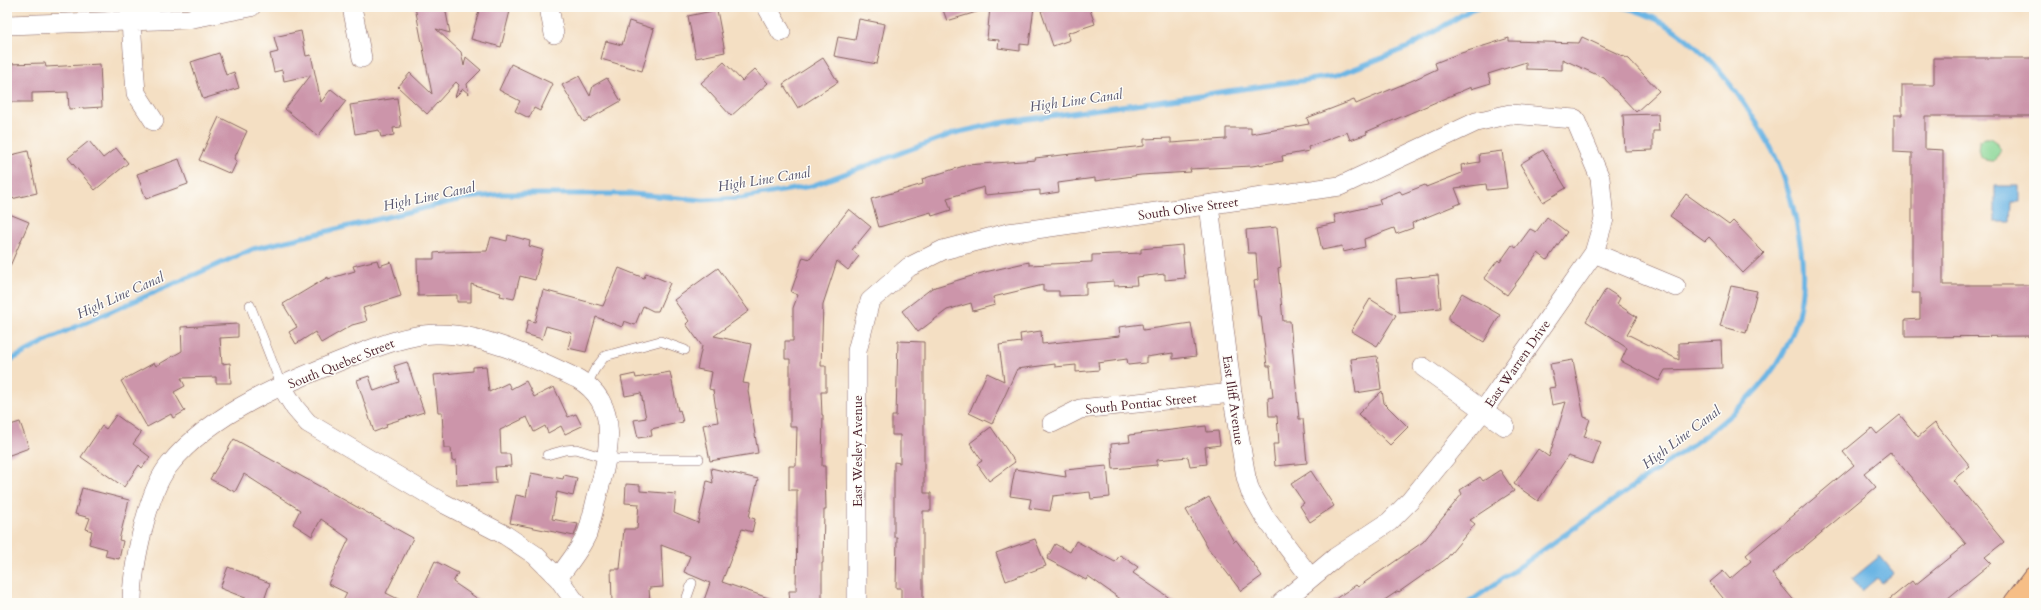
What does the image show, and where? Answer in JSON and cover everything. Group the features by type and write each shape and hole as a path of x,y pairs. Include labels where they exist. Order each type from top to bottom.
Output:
{"main road":[{"path":"2015,603 2034,578"}],"street":[{"path":"7,25 131,14 188,19 251,7"},
{"path":"352,7 362,58"},
{"path":"549,7 554,34"},
{"path":"767,7 781,32"},
{"path":"131,14 136,94 154,121"},
{"name":"South Olive Street","path":"870,301 909,267 943,250 978,239 1008,233 1340,186 1476,122 1510,114"},
{"name":"East Warren Drive","path":"1281,603 1310,577 1336,557 1376,531 1402,509 1483,411 1594,253 1604,219 1600,178 1575,119 1510,114"},
{"name":"East Iliff Avenue","path":"1208,205 1232,393 1243,462 1250,491 1264,516 1310,577"},
{"path":"1594,253 1676,288"},
{"name":"East Wesley Avenue","path":"857,603 857,351 870,301"},
{"name":"South Quebec Street","path":"132,603 132,586 138,548 156,490 169,465 188,445 215,424 246,404 313,372 384,344 435,334 460,335 489,342 556,368 587,384 598,398 608,425 608,459 586,535 574,557 558,578"},
{"path":"1423,367 1505,426"},
{"name":"South Quebec Street","path":"282,387 295,408 308,423 443,503 506,535 535,556 558,578 576,603"},
{"name":"South Pontiac Street","path":"1052,423 1080,409 1232,393"}],"lane":[{"path":"250,306 282,387"},
{"path":"587,384 595,369 605,356 660,341 685,350"},
{"path":"547,455 565,450 576,449 608,459 699,459"},
{"path":"685,603 692,583"}],"green space":[{"path":"1984,138 1991,138 1998,143 2000,152 1994,161 1986,160 1980,155 1978,149 1980,140"}],"water":[{"path":"1995,186 2019,186 2019,202 2012,202 2011,222 1995,222"},
{"path":"1880,556 1894,573 1882,583 1877,578 1862,591 1852,579"}],"building":[{"path":"415,7 445,7 450,33 436,29 461,52 464,66 466,57 481,70 467,84 469,94 463,89 455,97 459,85 456,82 427,114 398,87 410,73 432,94"},
{"path":"480,7 511,7 501,47 471,39"},
{"path":"942,7 982,7 983,10 947,21"},
{"path":"990,7 1034,7 1029,45 1020,44 1020,51 998,48 999,40 987,39"},
{"path":"1053,7 1089,7 1095,24 1068,33 1070,40 1053,46 1041,11"},
{"path":"717,10 725,52 696,58 688,16"},
{"path":"859,19 885,24 877,64 834,56 838,37 855,40"},
{"path":"629,21 654,29 642,71 601,59 606,41 622,45"},
{"path":"301,31 306,56 311,55 321,102 331,89 346,101 318,136 285,109 311,75 284,81 282,70 274,72 270,54 278,52 274,37"},
{"path":"1582,37 1629,59 1659,91 1636,112 1604,78 1562,59 1562,70 1526,69 1526,62 1488,74 1491,83 1471,89 1471,87 1366,132 1367,134 1350,140 1347,132 1308,147 1309,151 1282,156 1283,161 1252,166 1190,169 1191,172 1141,175 1095,181 1095,178 1058,183 1059,192 1040,195 1040,190 985,195 984,187 947,198 951,210 932,216 931,212 879,227 871,199 923,184 922,179 967,165 1036,160 1035,158 1144,146 1144,139 1171,138 1171,143 1226,139 1226,128 1251,128 1251,134 1309,124 1307,118 1354,100 1356,104 1411,81 1437,69 1435,63 1455,55 1509,38 1509,41 1579,43"},
{"path":"219,53 226,75 234,72 239,88 203,99 191,62"},
{"path":"823,58 838,82 798,108 783,84"},
{"path":"1934,58 2034,58 2034,116 1925,116 1925,149 1943,150 1943,285 2034,285 2034,336 1905,337 1905,320 1920,319 1920,293 1912,293 1912,153 1894,152 1894,115 1902,115 1902,85 1934,85"},
{"path":"724,62 742,81 755,69 768,83 731,116 701,83"},
{"path":"45,63 46,67 100,64 102,107 69,109 68,92 32,93 32,102 7,102 7,64"},
{"path":"511,64 553,84 540,111 534,108 529,118 515,111 520,101 499,90"},
{"path":"579,76 590,96 593,86 607,78 621,101 584,122 562,85"},
{"path":"397,98 401,127 393,128 394,135 381,137 379,130 355,134 350,105"},
{"path":"1658,114 1659,131 1653,131 1653,150 1625,151 1623,115"},
{"path":"219,117 247,131 234,159 237,161 231,174 199,160"},
{"path":"89,141 103,158 116,148 128,163 95,190 68,158"},
{"path":"1543,150 1566,188 1543,202 1520,164"},
{"path":"28,151 37,193 7,200 7,156"},
{"path":"1502,151 1507,188 1487,190 1486,184 1455,188 1461,203 1412,223 1413,228 1396,234 1394,228 1364,239 1365,247 1343,252 1342,246 1322,250 1317,227 1336,223 1334,215 1381,204 1379,199 1400,191 1402,194 1425,185 1426,187 1462,173 1461,165 1480,162 1479,154"},
{"path":"179,159 188,184 146,199 137,174"},
{"path":"1686,194 1729,225 1733,221 1764,253 1743,273 1709,237 1705,241 1670,216"},
{"path":"849,209 871,227 852,250 859,256 848,270 837,261 823,304 821,366 826,366 826,392 821,392 823,415 822,466 825,466 826,510 824,510 822,603 790,603 789,591 796,591 797,490 789,490 789,466 796,466 797,427 790,427 790,359 785,359 785,341 793,341 793,308 798,295 791,292 803,257 810,259"},
{"path":"7,213 29,222 7,273"},
{"path":"1547,217 1567,232 1547,260 1538,253 1507,295 1484,278 1498,260 1500,262 1512,245 1516,248 1530,229 1536,232"},
{"path":"1277,227 1281,267 1278,268 1283,321 1290,321 1299,419 1303,419 1307,463 1275,466 1273,444 1279,444 1277,416 1269,416 1268,398 1273,397 1270,366 1267,366 1261,316 1258,316 1254,281 1258,280 1256,253 1248,253 1246,230"},
{"path":"508,235 530,241 529,246 543,250 535,280 520,276 514,299 500,296 501,293 471,284 471,302 457,302 457,295 418,296 417,259 434,259 434,253 487,251 491,237 507,241"},
{"path":"1182,245 1185,278 1165,280 1165,274 1136,277 1137,285 1114,286 1114,281 1086,283 1086,295 1059,296 1059,291 1043,291 1043,285 993,297 995,305 973,311 971,303 947,310 918,332 902,311 932,288 985,272 1029,262 1029,265 1092,262 1092,255 1141,253 1141,249"},
{"path":"377,260 379,266 391,262 401,296 363,308 367,321 352,325 321,343 315,332 296,344 289,332 297,327 283,304 328,277 328,279 355,271 353,266"},
{"path":"619,268 644,278 646,273 670,283 658,311 653,311 643,306 635,325 624,321 622,327 596,317 586,352 568,348 572,333 546,326 542,339 525,334 528,320 535,322 543,290 603,306"},
{"path":"718,268 749,311 714,336 751,344 743,383 749,384 748,391 758,453 710,461 703,425 718,422 713,390 709,389 712,372 697,369 702,346 686,324 689,321 674,300"},
{"path":"1438,275 1441,308 1399,312 1396,279"},
{"path":"1731,286 1757,291 1746,333 1720,326"},
{"path":"1606,289 1620,298 1617,304 1637,317 1627,334 1679,360 1679,343 1721,341 1722,368 1665,370 1659,381 1621,361 1627,348 1586,321"},
{"path":"1462,293 1500,315 1484,342 1449,321 1449,316"},
{"path":"1370,299 1396,315 1377,346 1351,331"},
{"path":"1191,323 1196,356 1173,359 1173,353 1146,357 1146,363 1128,365 1127,359 1098,363 1099,370 1076,372 1076,365 1055,367 1055,364 1017,369 992,424 969,413 987,373 1004,381 999,345 1021,342 1020,334 1041,331 1042,344 1120,336 1119,327 1142,324 1143,330"},
{"path":"238,324 238,337 220,338 222,364 230,363 231,383 216,383 216,377 181,378 185,386 174,392 185,411 173,418 171,414 147,427 121,381 154,363 156,366 182,351 181,327"},
{"path":"898,341 924,342 924,493 931,493 931,511 923,511 923,603 901,603 901,588 896,588 897,537 894,537 894,462 900,463 900,435 892,435 892,416 896,416"},
{"path":"1377,356 1381,389 1356,393 1351,359"},
{"path":"1573,360 1584,417 1590,419 1584,437 1601,442 1593,464 1568,456 1538,501 1514,484 1538,449 1549,457 1566,402 1552,405 1549,388 1555,387 1550,364"},
{"path":"407,362 424,412 386,424 387,427 374,432 357,380 369,376 374,391 399,382 394,366"},
{"path":"486,366 489,392 508,383 511,389 526,381 534,397 554,387 568,417 576,414 582,426 565,434 561,426 548,433 545,426 534,432 527,417 500,430 501,454 510,454 511,466 495,467 496,483 457,485 456,460 452,461 451,448 444,448 442,412 438,412 434,375 473,371 473,367"},
{"path":"670,372 678,411 680,410 683,422 651,429 652,436 638,438 634,420 646,418 641,393 625,396 621,377 635,374 636,378"},
{"path":"1382,391 1384,403 1408,427 1390,445 1358,414"},
{"path":"116,415 141,433 133,444 150,457 142,468 139,465 124,487 81,457 102,426 106,429"},
{"path":"1900,415 1918,437 1935,423 1970,466 1953,480 2004,542 1985,557 1991,563 1942,603 1885,603 1912,581 1915,585 1966,544 1890,452 1864,473 1876,487 1772,574 1796,603 1727,603 1710,582 1723,571 1730,579 1751,561 1746,555 1854,465 1843,452 1872,428 1877,434"},
{"path":"20,422 29,448 7,456 7,426"},
{"path":"1206,426 1207,432 1218,431 1220,445 1205,447 1207,464 1190,466 1188,457 1157,460 1157,465 1113,469 1111,444 1130,442 1129,435"},
{"path":"991,427 1015,462 989,481 977,464 982,461 970,443"},
{"path":"234,439 413,538 386,593 406,603 342,603 347,593 328,584 349,539 321,519 312,536 293,524 300,510 244,474 235,492 210,479"},
{"path":"1107,466 1110,497 1091,499 1090,492 1053,496 1050,511 1029,508 1031,499 1010,496 1015,469 1066,477 1065,470"},
{"path":"711,468 758,479 749,517 755,519 752,532 742,529 722,582 777,601 777,603 703,603 710,583 684,572 690,556 661,545 663,587 649,588 650,603 612,603 611,569 620,569 624,529 637,529 639,504 625,503 626,484 640,485 640,491 676,494 674,513 698,523 707,481 713,483"},
{"path":"1500,470 1514,491 1470,520 1475,524 1446,559 1399,592 1398,591 1380,603 1329,603 1356,585 1358,587 1423,542 1462,494 1460,490 1480,477 1483,481"},
{"path":"1311,471 1334,506 1310,522 1300,506 1304,503 1291,484"},
{"path":"531,473 563,479 564,475 577,478 573,496 557,492 552,519 578,524 574,536 510,523 516,495 526,497"},
{"path":"82,488 129,500 119,540 123,541 119,559 105,556 107,549 89,544 92,531 86,529 90,518 75,514"},
{"path":"1209,497 1234,542 1236,540 1262,576 1241,591 1208,548 1186,510"},
{"path":"1035,539 1046,566 1006,581 996,553"},
{"path":"1076,541 1115,562 1120,555 1138,567 1133,573 1177,603 1126,603 1088,576 1086,580 1047,559 1055,544 1070,552"},
{"path":"435,561 458,573 453,582 484,603 415,603"},
{"path":"228,567 270,583 263,603 258,603 220,588"}],"waterway":[{"name":"High Line Canal","path":"7,362 55,336 253,249 462,199 502,194 633,194 703,200 742,198 811,186 955,133 999,123 1336,76 1409,47 1470,10 1478,7"},
{"name":"High Line Canal","path":"1468,603 1702,438 1733,413 1760,386 1782,356 1796,322 1803,282 1799,237 1794,210 1786,184 1771,147 1738,94 1706,56 1688,40 1668,26 1646,15 1623,7"}]}
